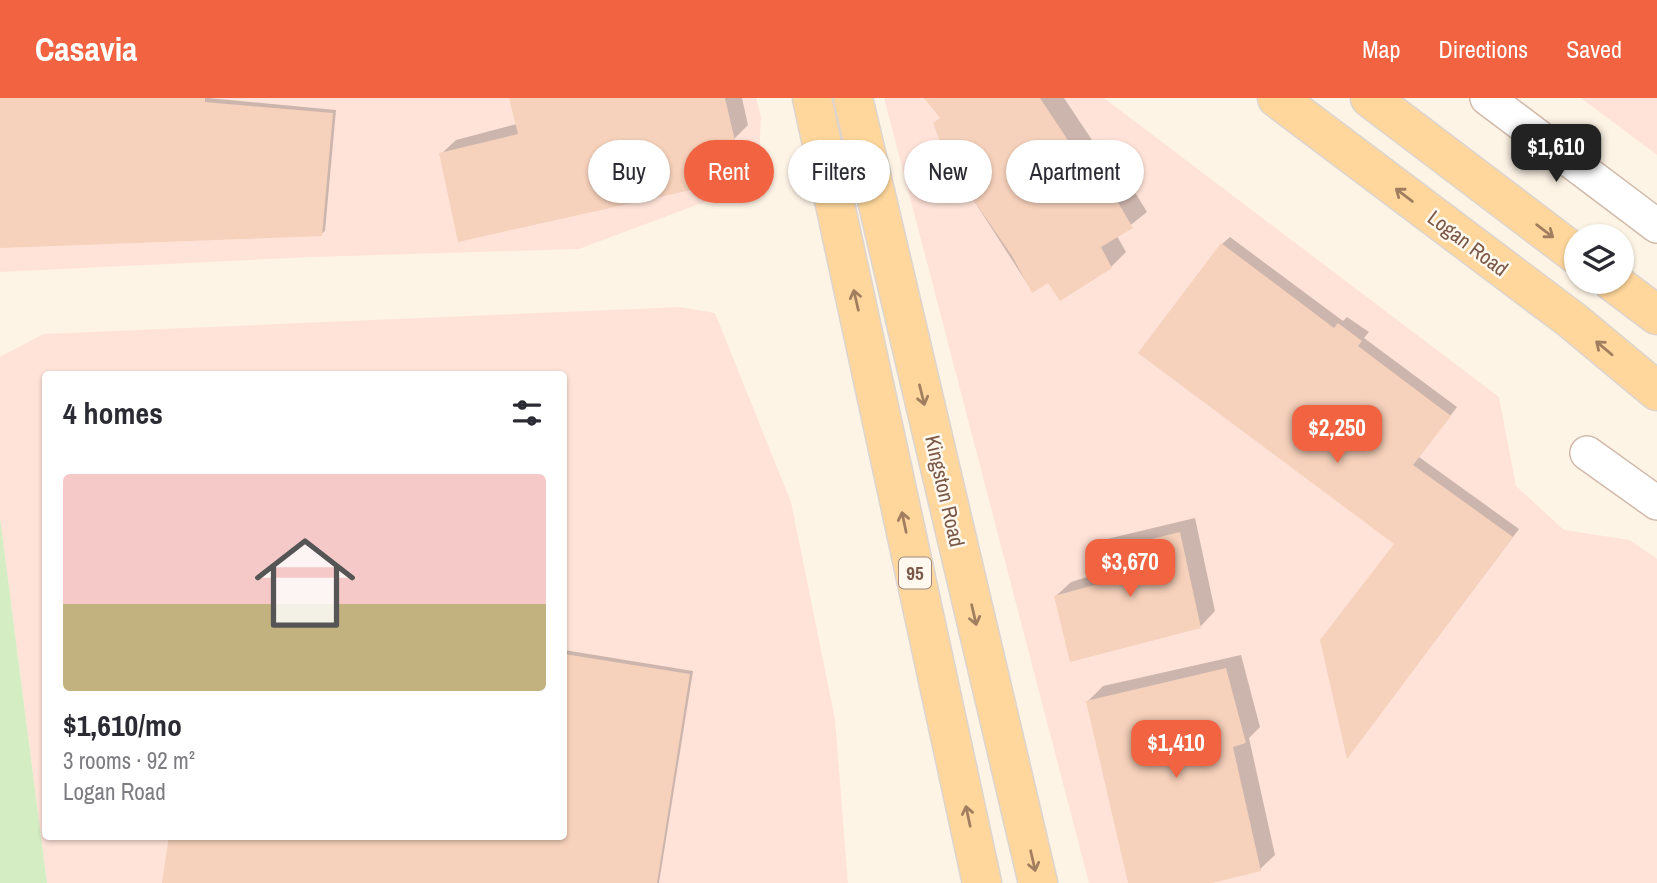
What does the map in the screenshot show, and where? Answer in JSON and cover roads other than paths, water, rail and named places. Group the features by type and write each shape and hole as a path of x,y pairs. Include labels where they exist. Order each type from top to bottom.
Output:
{"main road":[{"name":"95","path":"812,98 982,883"},
{"name":"Kingston Road","path":"853,98 1038,883"},
{"name":"Logan Road","path":"1277,98 1573,321 1657,391"},
{"path":"1370,98 1564,245"},
{"path":"1629,294 1657,315"}],"street":[{"path":"1487,98 1657,226"},
{"path":"1587,453 1657,503"}]}
